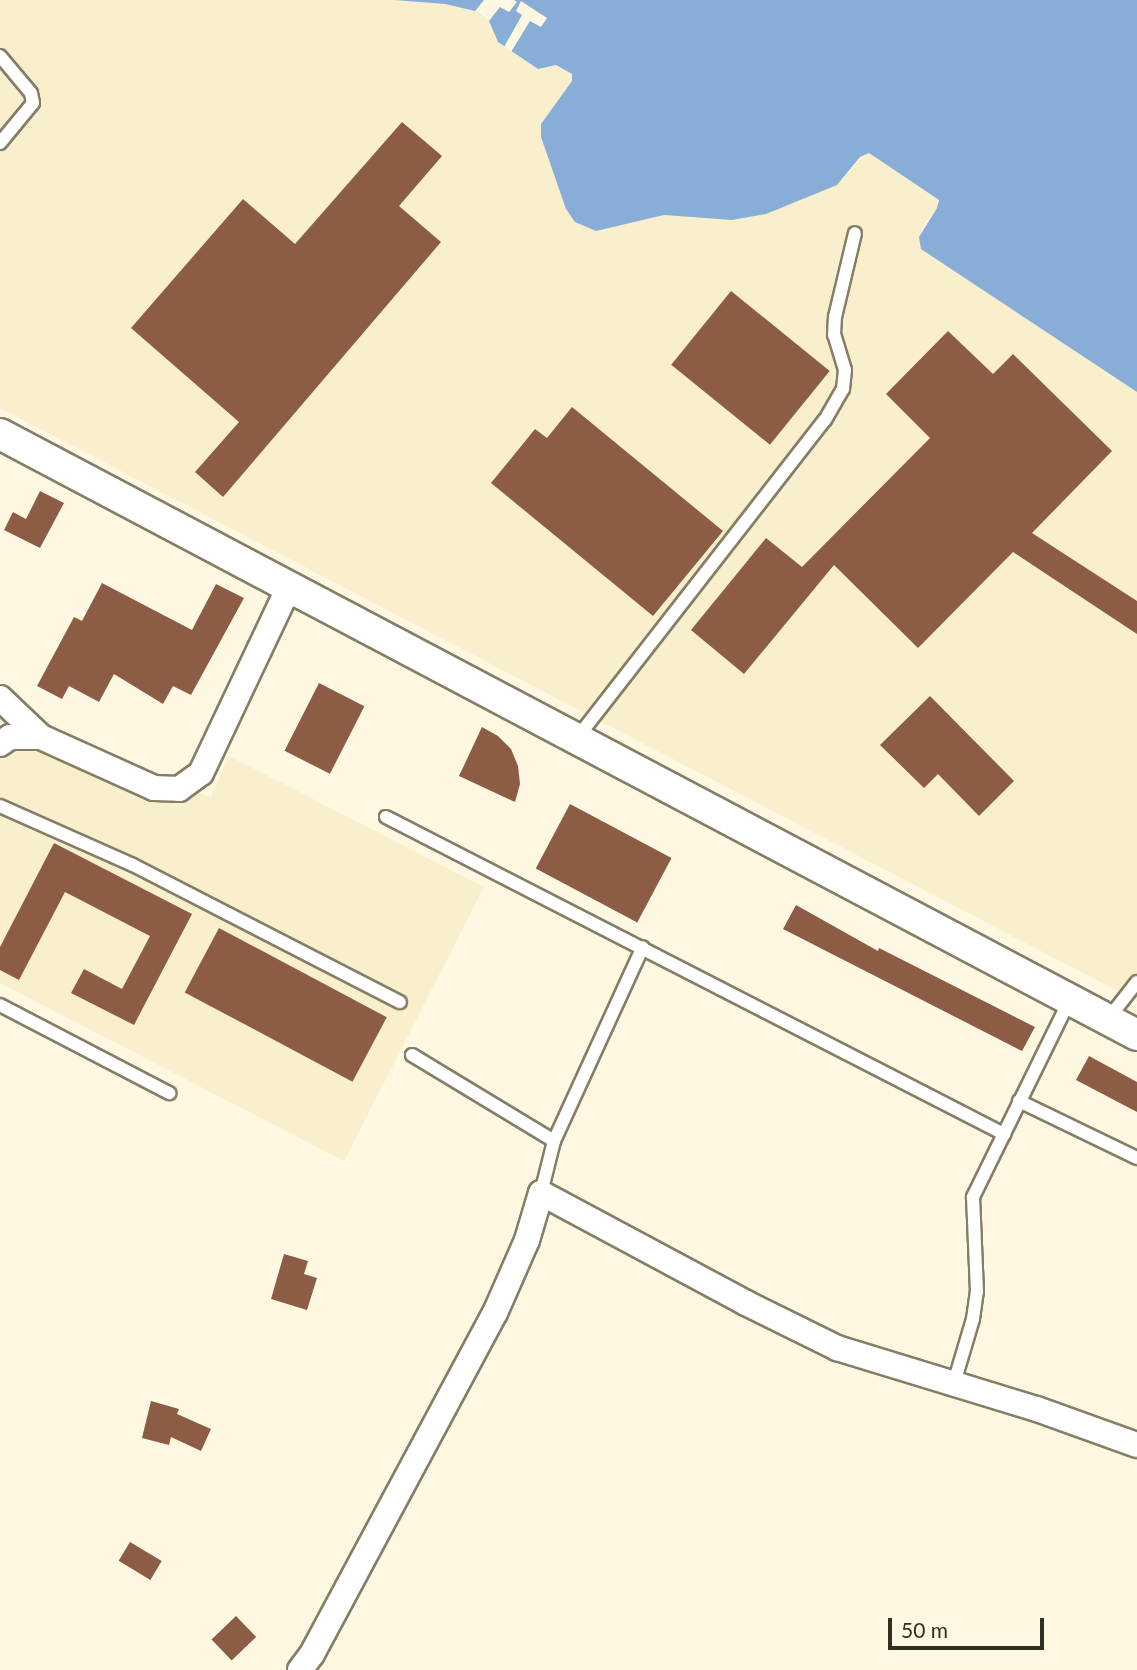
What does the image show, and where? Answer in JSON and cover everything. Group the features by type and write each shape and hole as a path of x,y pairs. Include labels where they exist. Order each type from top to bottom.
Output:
{"street":[{"path":"0,433 1137,1035"},
{"path":"0,698 41,737 154,788 179,789 201,773 289,587"},
{"path":"0,744 10,737 41,737"},
{"path":"300,1670 312,1654 495,1313 527,1240 541,1193 837,1348 954,1383 1137,1446"}],"lane":[{"path":"0,56 31,93 33,103 0,143"},
{"path":"577,738 825,420 843,389 845,370 834,335 835,317 855,233"},
{"path":"0,806 133,865 400,1002"},
{"path":"386,817 1004,1134"},
{"path":"541,1193 554,1141 643,947"},
{"path":"1108,1020 1137,982"},
{"path":"954,1383 973,1319 977,1292 973,1197 1070,999"},
{"path":"0,1005 169,1093"},
{"path":"411,1055 554,1141"},
{"path":"1019,1101 1137,1158"}],"shaded area":[{"path":"0,0 394,0 445,4 475,11 489,21 498,42 537,69 556,65 572,74 572,81 541,124 620,226 645,217 664,215 732,220 850,172 860,157 869,153 939,200 937,208 922,227 921,249 1137,392 1137,1001 0,408"},
{"path":"10,737 211,797 229,756 484,887 344,1161 0,983 0,744"}],"water":[{"path":"394,0 1137,0 1137,392 921,249 919,237 939,200 869,153 860,157 837,185 766,214 732,220 664,215 596,231 575,222 566,209 541,137 541,124 572,81 572,74 556,65 538,69 498,42 489,21 475,11 445,4"}],"pier":[{"path":"484,0 517,2 509,12 500,7 489,21 475,11"},
{"path":"521,1 547,18 541,27 530,21 511,52 504,47 522,15 516,11"}],"building":[{"path":"402,122 442,156 399,206 441,242 223,497 195,472 239,422 131,328 243,199 295,244"},
{"path":"731,291 830,371 770,445 671,365"},
{"path":"948,331 993,374 1013,354 1112,451 1032,533 1137,601 1137,634 1013,552 918,648 834,565 744,674 691,630 766,538 802,567 930,438 886,394"},
{"path":"572,407 723,531 653,616 491,483 535,429 547,438"},
{"path":"40,491 64,503 40,548 4,530 13,512 26,519"},
{"path":"102,583 192,630 216,584 244,598 191,695 173,686 163,704 114,674 99,702 69,686 62,699 37,686 74,617 82,621"},
{"path":"319,683 364,706 330,774 284,751"},
{"path":"930,696 1014,781 979,816 938,774 924,788 880,745"},
{"path":"482,727 498,736 511,749 518,766 520,784 515,802 459,776"},
{"path":"570,804 672,858 637,922 536,868"},
{"path":"54,843 192,914 134,1025 71,993 84,969 122,989 150,936 65,892 19,980 0,970 0,947"},
{"path":"796,905 878,951 879,948 1035,1027 1022,1051 783,929"},
{"path":"219,928 387,1017 352,1082 185,992"},
{"path":"1089,1056 1137,1082 1137,1112 1076,1080"},
{"path":"284,1254 308,1261 304,1274 317,1278 307,1310 271,1299"},
{"path":"151,1401 179,1409 177,1414 211,1429 201,1451 171,1437 169,1445 142,1438"},
{"path":"130,1542 162,1561 150,1580 119,1561"},
{"path":"236,1616 256,1637 232,1660 212,1640"}]}
